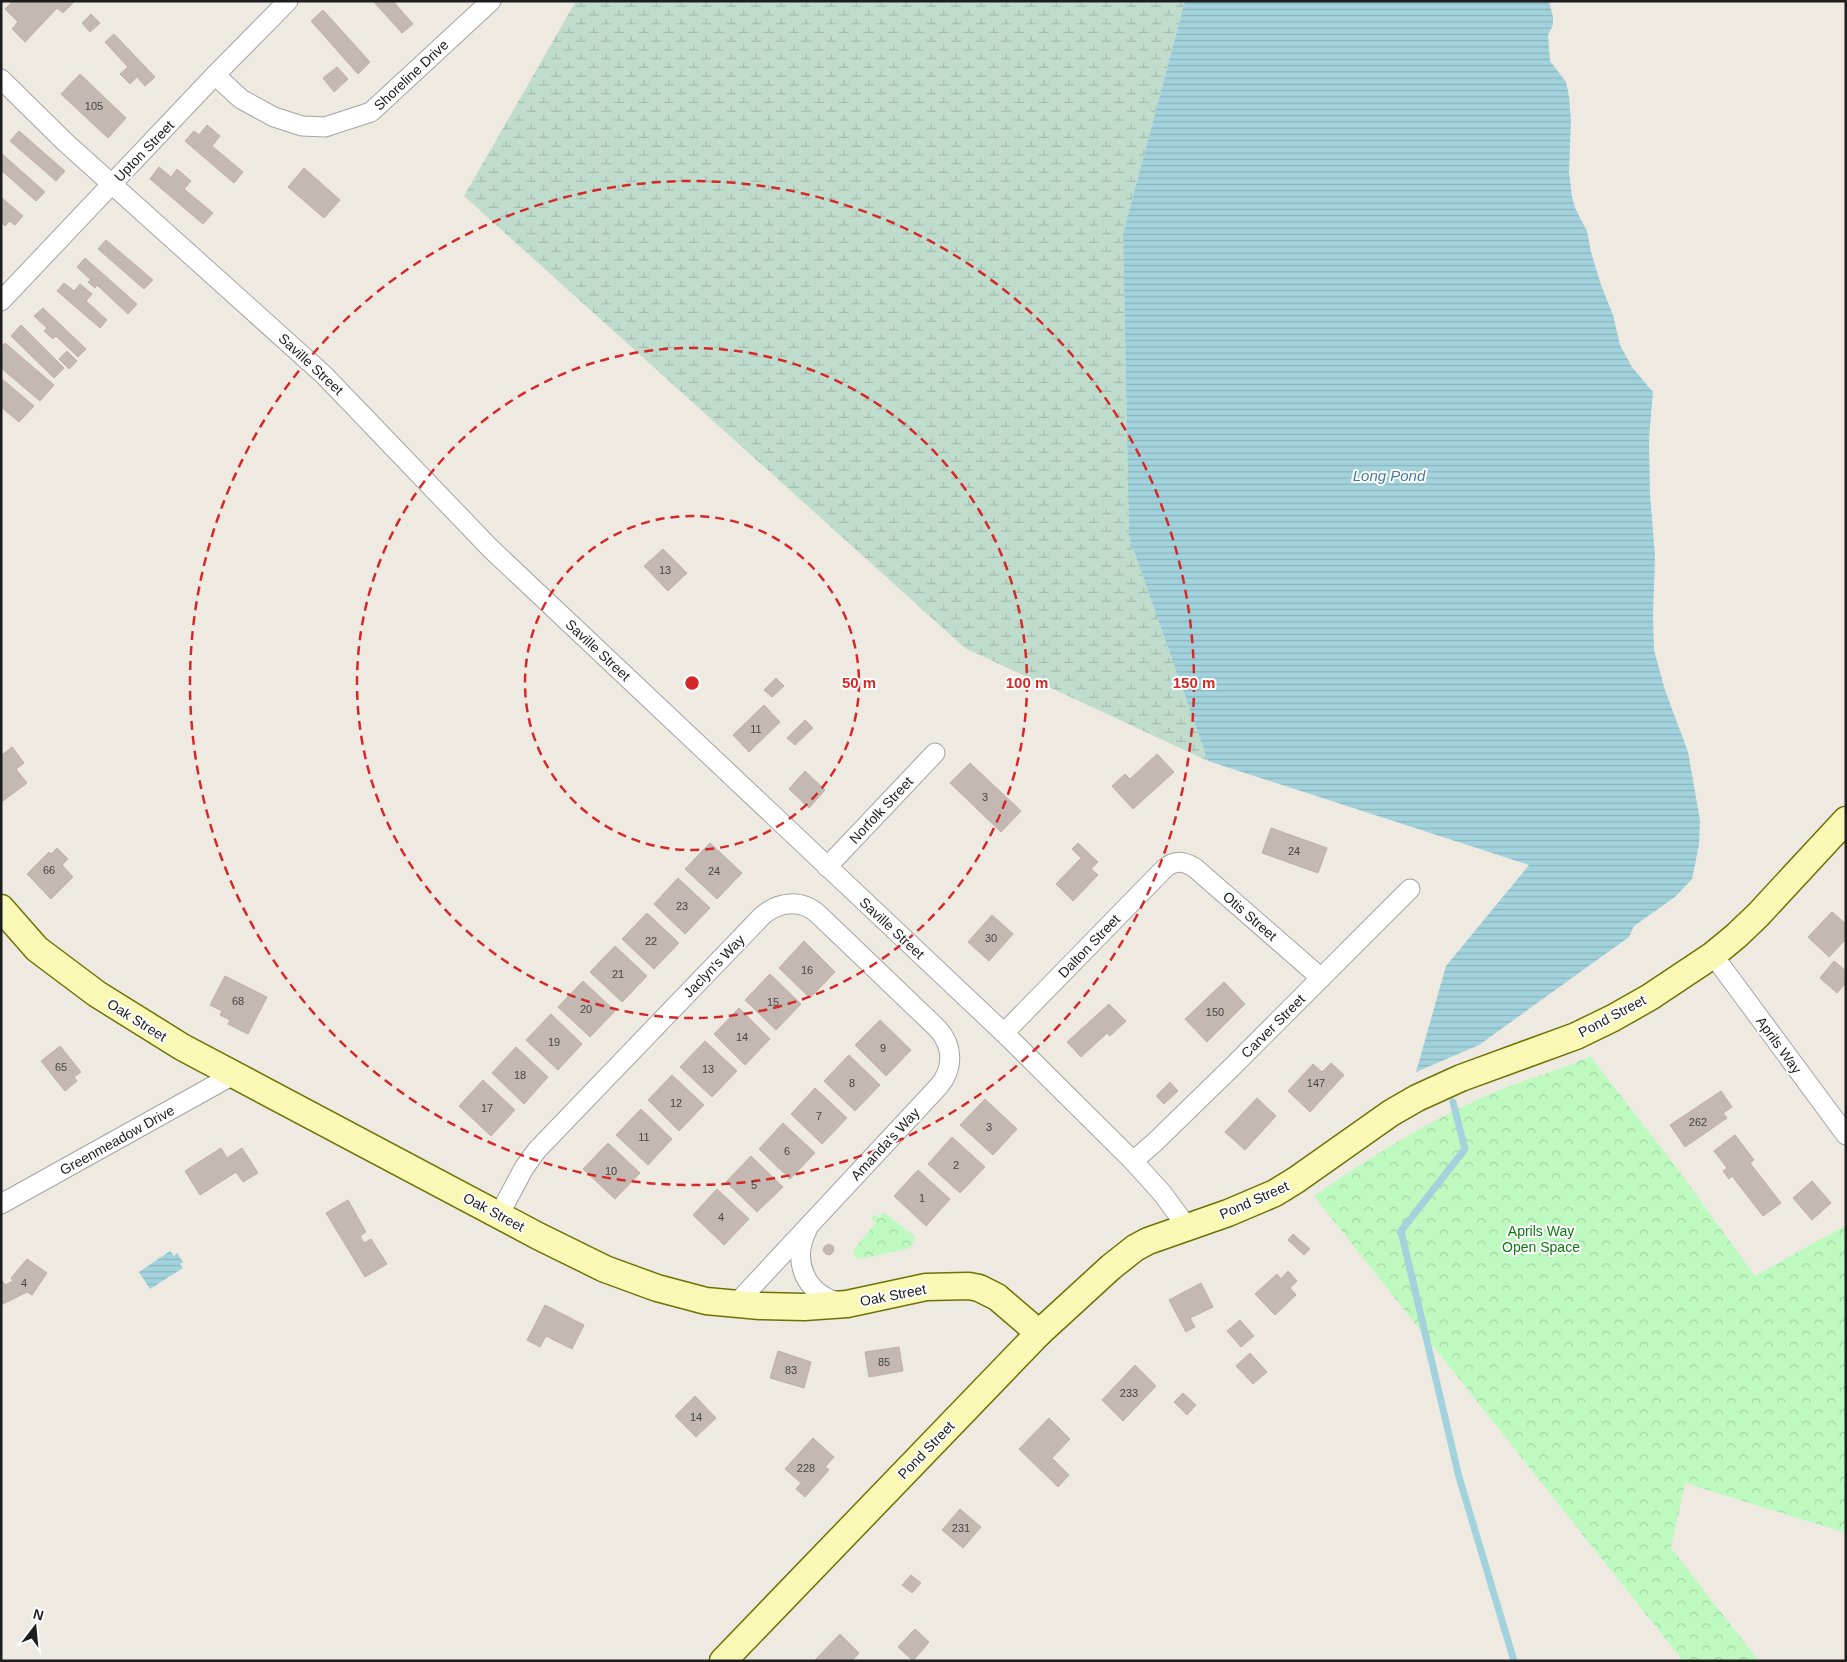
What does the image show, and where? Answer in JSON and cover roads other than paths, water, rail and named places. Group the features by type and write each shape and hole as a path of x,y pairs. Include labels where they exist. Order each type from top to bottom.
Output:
{"street":[{"name":"Upton Street","path":"1,302 111,184 288,1"},
{"name":"Shoreline Drive","path":"215,75 241,99 274,117 302,126 324,127 371,112 491,1"},
{"name":"Saville Street","path":"1,79 65,142 324,375 490,548 1004,1033 1133,1161 1162,1193 1187,1227"},
{"name":"Norfolk Street","path":"828,868 935,753"},
{"name":"Pond Street","path":"723,1661 1039,1333 1111,1266 1135,1248 1148,1241 1228,1214 1275,1193 1391,1113 1417,1098 1461,1078 1576,1036 1650,997 1713,955 1758,915 1846,820"},
{"name":"Otis Street","path":"1176,862 1184,862 1195,868 1321,978"},
{"name":"Dalton Street","path":"1004,1033 1169,864 1176,862"},
{"name":"Carver Street","path":"1133,1161 1230,1069 1410,889"},
{"name":"Jaclyn's Way","path":"499,1214 524,1168 545,1142 762,916 775,907 785,904 796,904 815,911 938,1029 947,1042 951,1058"},
{"name":"Oak Street","path":"1,908 37,949 96,994 182,1047 582,1258 631,1279 706,1301 734,1305 784,1307 847,1304 926,1288 969,1286 979,1288 997,1297 1039,1333"},
{"name":"Aprils Way","path":"1713,955 1846,1135"},
{"name":"Amanda's Way","path":"734,1305 943,1082 950,1068 951,1058"},
{"name":"Greenmeadow Drive","path":"1,1204 233,1075"},
{"name":"Amanda's Way","path":"810,1225 801,1244 800,1255 803,1275 809,1284 822,1296 847,1304"}],"water":[{"name":"Long Pond","path":"1185,1 1549,1 1553,17 1553,25 1548,35 1550,61 1566,82 1569,96 1571,121 1569,172 1572,197 1575,208 1587,231 1591,252 1613,315 1620,345 1632,367 1653,392 1649,439 1650,494 1655,556 1654,650 1665,690 1688,752 1700,820 1699,845 1692,879 1675,897 1634,926 1629,937 1479,1045 1416,1072 1446,966 1529,865 1208,761 1129,537 1123,234"},
{"path":"170,1251 174,1256 177,1253 183,1262 180,1264 183,1268 150,1289 139,1272"}],"waterway":[{"path":"1453,1102 1465,1149 1401,1231 1459,1477 1514,1661"}],"park label":[{"name":"Aprils Way Open Space","path":"1541,1240"}]}
